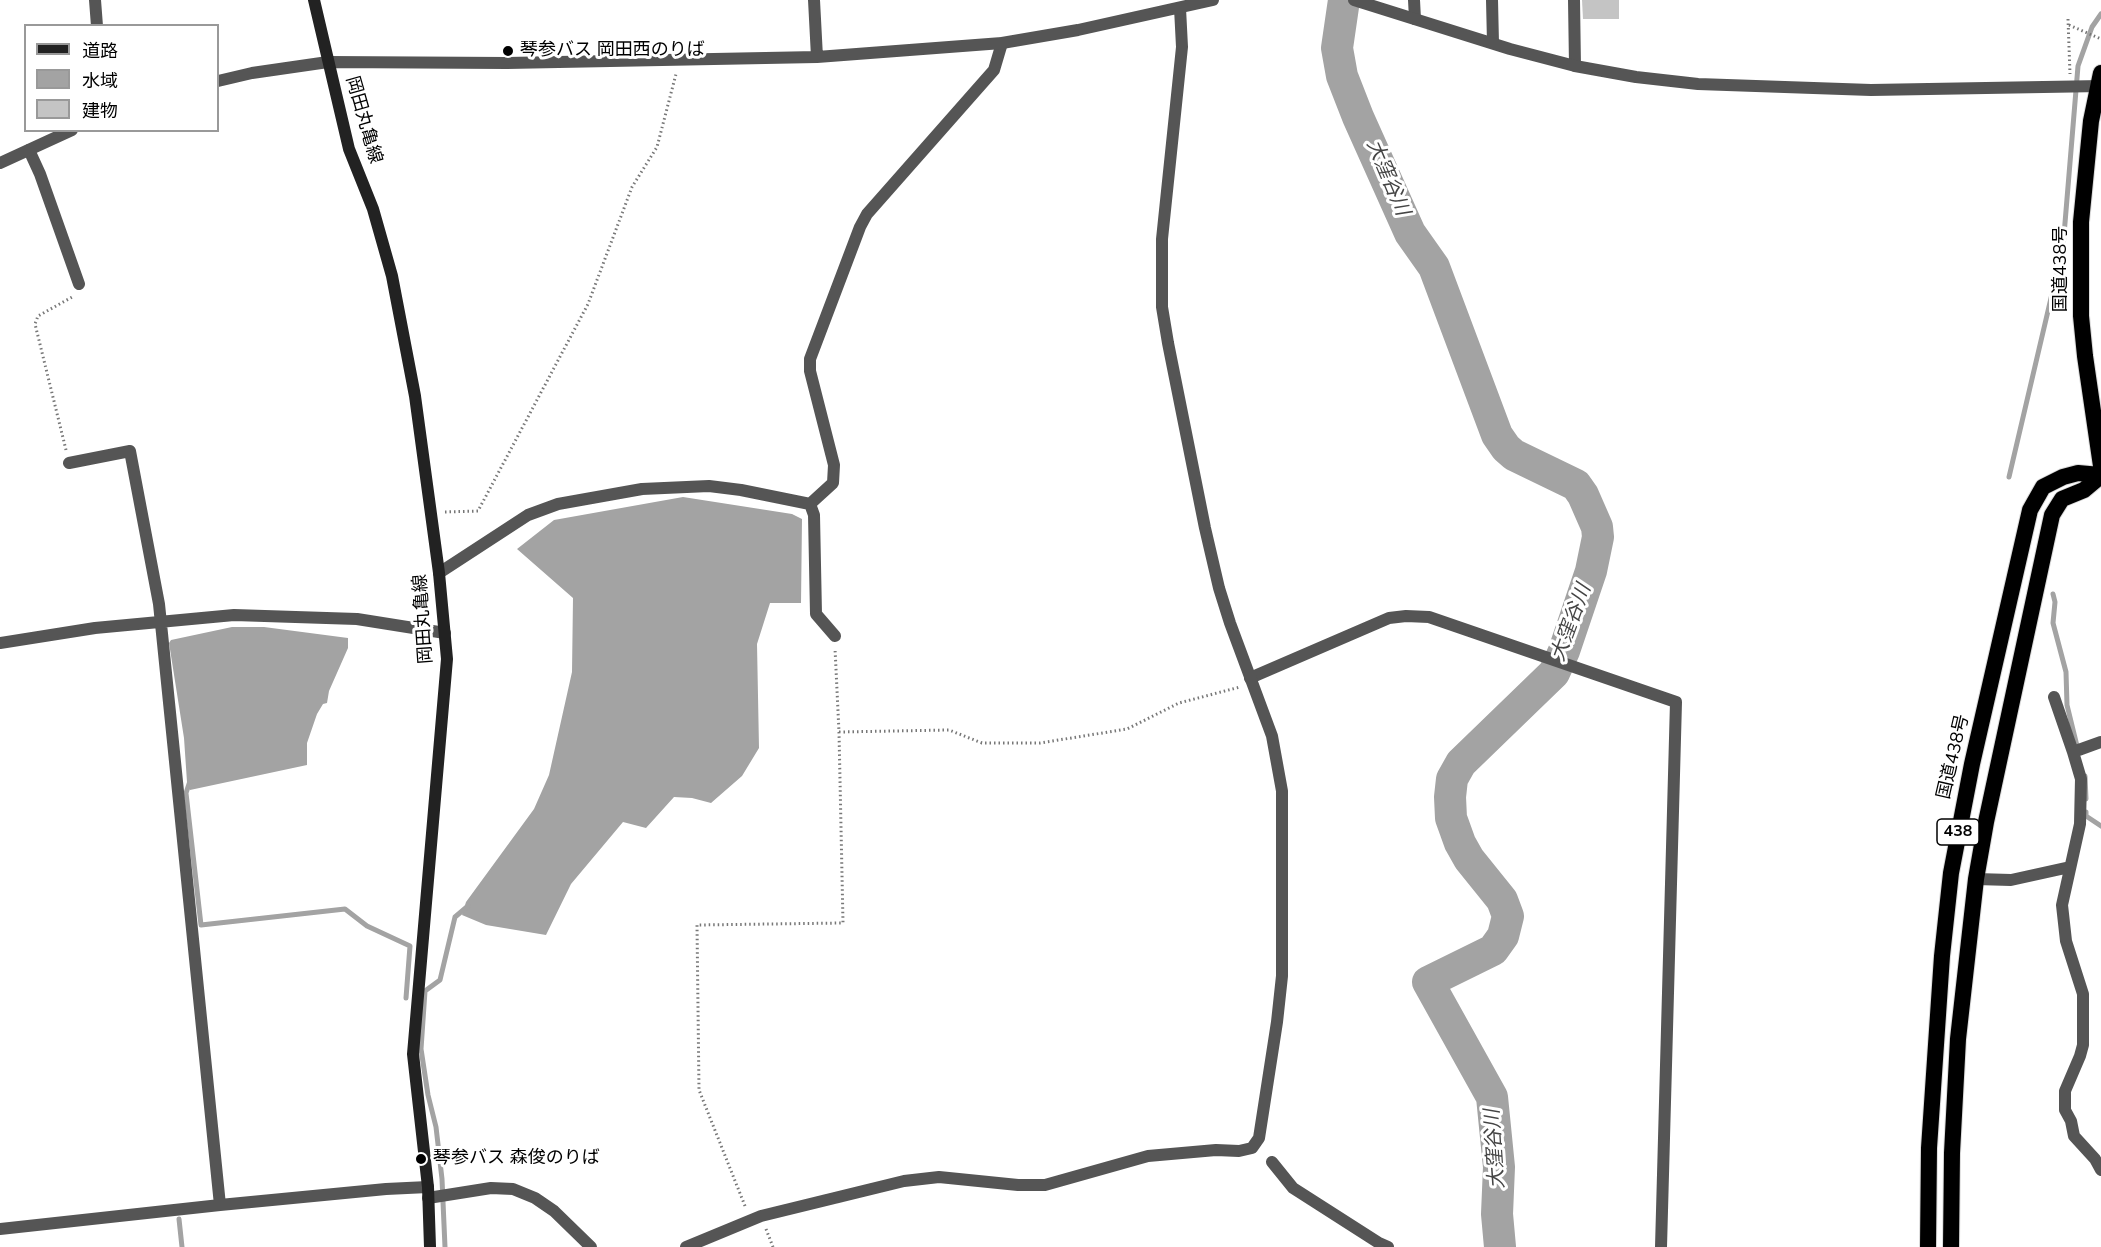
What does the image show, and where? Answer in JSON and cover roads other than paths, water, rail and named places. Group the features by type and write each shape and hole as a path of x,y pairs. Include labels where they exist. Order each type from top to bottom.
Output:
{"highway":[{"name":"国道438号","path":"2087,83 2091,122 2081,222 2081,305 2085,356 2101,466"},
{"name":"国道438号","path":"1928,1247 1929,1148 1942,956 1951,873 1972,764 2030,510 2043,487 2078,473 2101,475"},
{"name":"国道438号","path":"1951,1247 1952,1153 1958,1039 1976,879 1995,777 2052,515 2062,499 2084,490 2101,475"}],"main road":[{"name":"岡田丸亀線","path":"314,0 348,149 373,209 392,276 415,396 445,633 447,659 413,1054 436,1194 430,1247"}],"street":[{"path":"95,0 97,24"},
{"path":"814,0 817,57"},
{"path":"219,81 252,73 328,62 680,61 817,57 1002,43 1078,30 1213,0"},
{"path":"1414,0 1415,19"},
{"path":"1492,0 1493,43"},
{"path":"1574,0 1575,66"},
{"path":"1360,1 1575,66 1657,79 1771,88 1871,90 2087,83"},
{"path":"686,1247 755,1218 904,1181 939,1177 1018,1185 1045,1185 1148,1156 1216,1150 1239,1151 1252,1148 1259,1138 1282,976 1282,791 1272,736 1224,605 1205,528 1167,343 1162,307 1162,239 1182,47 1180,8"},
{"path":"810,504 833,483 834,465 810,371 810,359 860,227 867,214 994,70 1002,43"},
{"path":"0,163 68,132"},
{"path":"28,150 40,174 79,285"},
{"path":"69,463 130,451 159,604 159,623 220,1205"},
{"path":"439,573 528,515 558,504 642,489 709,486 810,504"},
{"path":"810,504 814,515 816,614 835,636"},
{"path":"0,643 95,627 234,615 357,619 445,633"},
{"path":"1251,681 1389,618 1429,617 1676,702 1661,1247"},
{"path":"2054,697 2076,750 2081,778 2080,824 2062,905 2062,924 2083,994 2083,1045 2065,1091 2065,1110 2071,1121 2074,1136 2101,1170"},
{"path":"2076,750 2101,742"},
{"path":"1976,879 2011,880 2070,867"},
{"path":"1272,1162 1293,1188 1388,1247"},
{"path":"0,1229 386,1189 436,1194 491,1188 513,1189 524,1193 554,1211 591,1247"}],"water":[{"path":"683,497 792,514 802,519 801,603 770,603 757,644 759,748 742,776 711,803 692,798 674,797 646,828 623,822 571,884 546,935 486,925 462,915 466,902 534,809 549,775 572,672 573,598 517,549 554,520"},
{"path":"232,627 264,627 348,638 348,648 329,691 327,703 323,704 317,714 307,743 307,765 190,790 187,782 184,738 169,643 171,640"}],"waterway":[{"name":"大窪谷川","path":"1344,0 1337,48 1342,76 1410,233 1434,267 1497,435 1514,455 1576,485 1597,527 1598,537 1591,571 1564,651 1554,673 1461,763 1452,779 1451,818 1460,843 1469,859 1502,900 1508,916 1503,936 1493,950 1428,982 1492,1097 1499,1167 1497,1214 1500,1247"},
{"path":"2009,477 2063,247 2078,66 2092,27 2101,14"},
{"path":"2053,594 2055,602 2053,623 2066,672 2067,705 2078,750"},
{"path":"2085,776 2086,799"},
{"path":"190,781 186,793 201,925 345,909 367,926 410,946 406,998"},
{"path":"2086,812 2086,816 2101,826"},
{"path":"445,1247 442,1179 436,1127 428,1095 421,1049 425,991 440,980 455,917 468,906"},
{"path":"179,1219 182,1247"}],"place":[{"name":"琴参バス 岡田西のりば","path":"508,51"},
{"name":"琴参バス 森俊のりば","path":"421,1159"}]}
